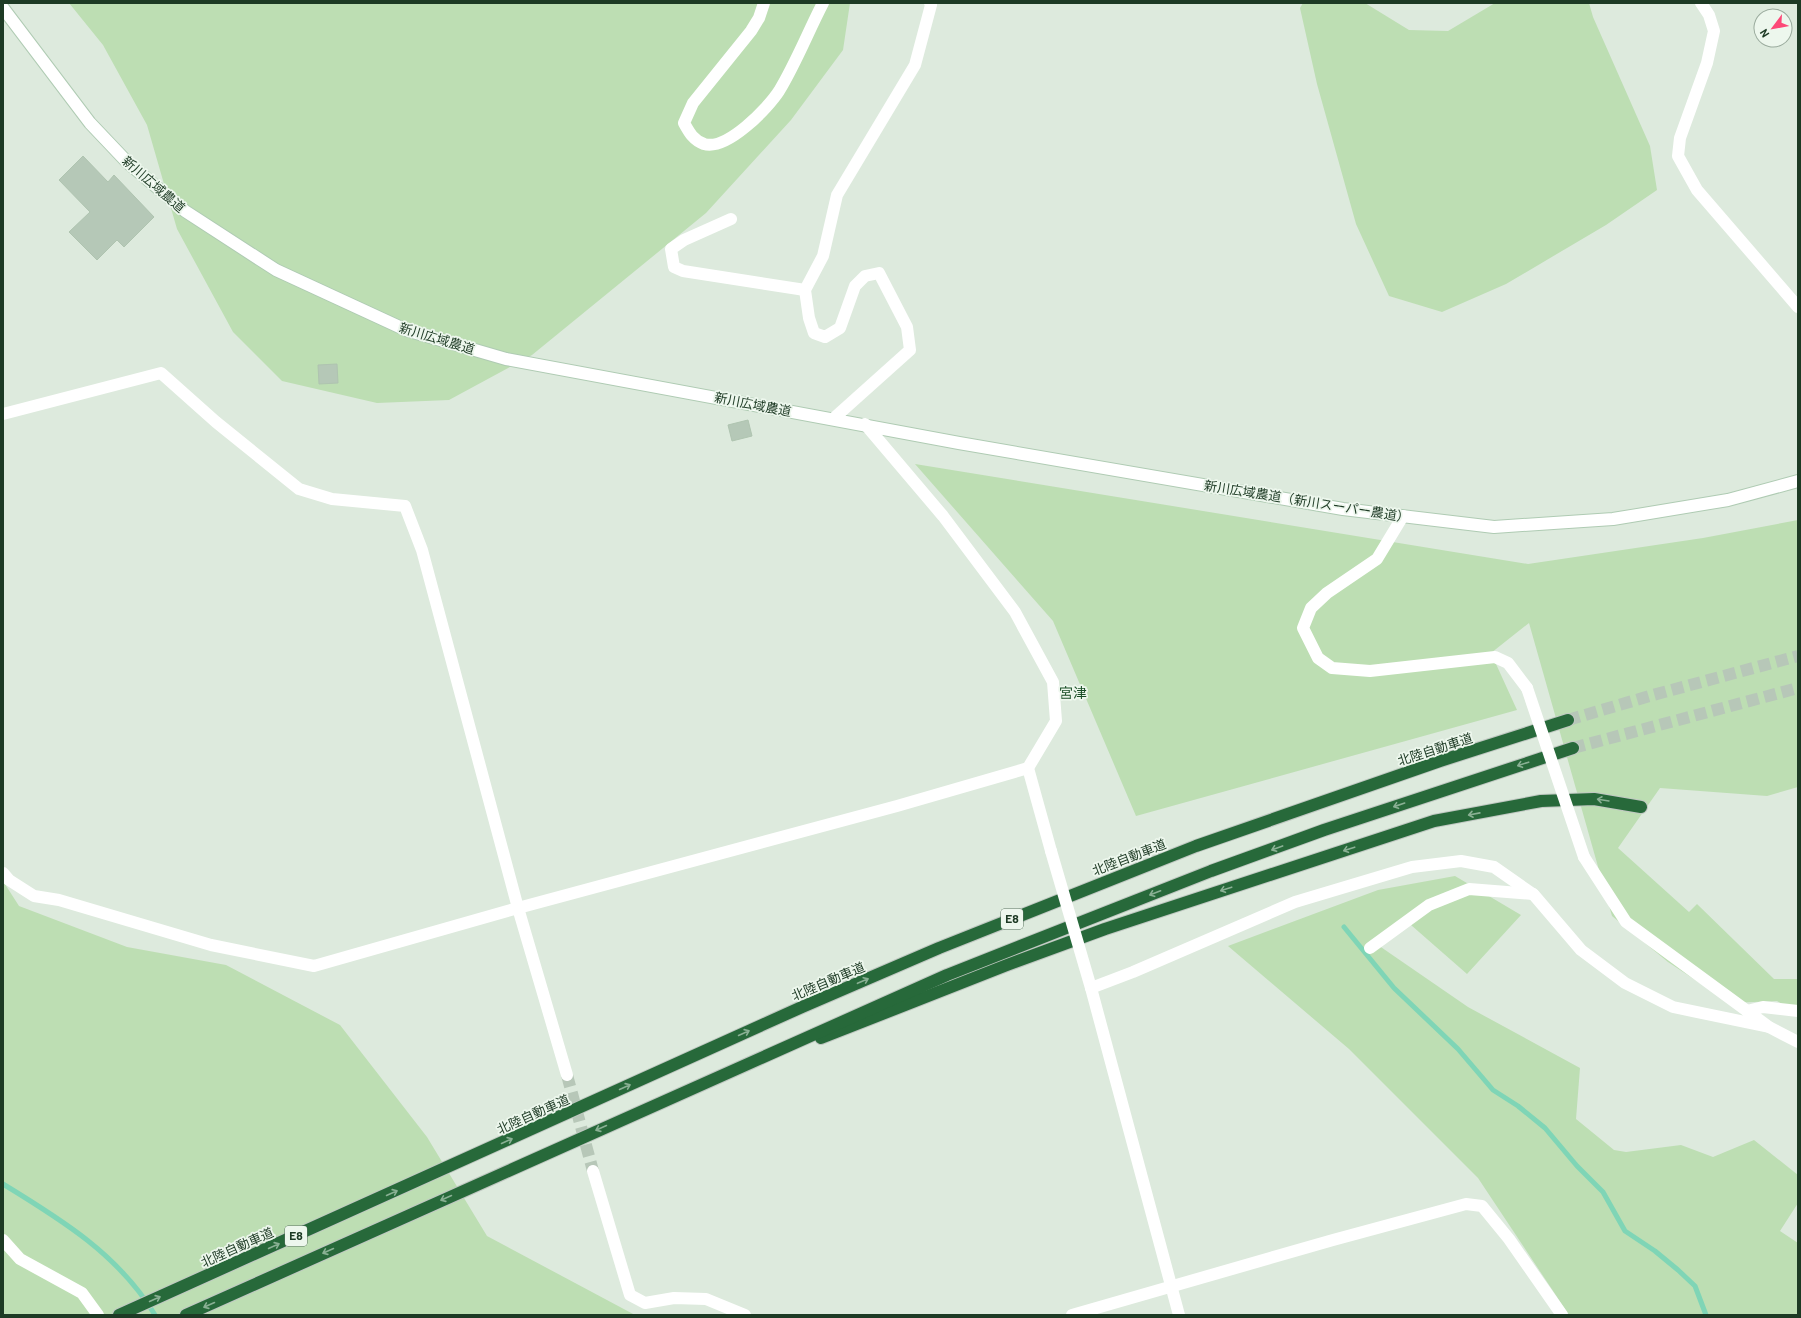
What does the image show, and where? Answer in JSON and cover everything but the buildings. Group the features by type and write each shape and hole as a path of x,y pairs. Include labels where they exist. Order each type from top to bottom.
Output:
{"highway":[{"name":"北陸自動車道","path":"119,1315 802,1007 939,948 1196,846 1440,761 1568,720"},
{"name":"E8","path":"186,1315 662,1101 947,975 1087,919 1324,830 1573,748"},
{"path":"662,1101 1000,968 1105,929 1434,821 1541,801 1594,799 1642,807"}],"street":[{"path":"764,3 759,18 751,31 693,103 684,123 692,137 705,144 723,142 741,131 774,97 778,92 823,3"},
{"path":"833,419 910,350 907,327 879,273 866,276 855,286 840,328 825,337 814,333 809,318 805,290 823,256 837,195 915,65 930,3"},
{"path":"1701,3 1709,15 1714,32 1707,63 1680,138 1678,156 1697,190 1798,307"},
{"name":"新川広域農道","path":"3,8 90,123 127,162 185,212 276,270 406,330 506,359 866,424 959,443"},
{"path":"731,219 684,240 671,249 674,267 683,271 805,290"},
{"path":"3,414 161,373 216,422 299,489 332,498 405,506 422,550 518,908 567,1075"},
{"path":"3,873 9,880 34,896 59,900 211,945 314,966 518,908 897,806 1028,768 1056,721 1053,682 1015,612 943,516 866,424"},
{"name":"新川広域農道（新川スーパー農道）","path":"959,443 1344,509 1494,527 1613,519 1728,500 1798,481"},
{"path":"1403,516 1377,559 1327,593 1311,608 1303,628 1318,658 1332,668 1370,671 1495,657 1508,664 1527,688 1584,857 1626,922 1769,1027 1798,1042"},
{"path":"1028,768 1090,988 1179,1315"},
{"path":"1090,988 1133,972 1295,902 1412,867 1460,861 1494,867 1534,895 1581,950 1625,983 1674,1007 1769,1027"},
{"path":"1370,948 1429,906 1469,889 1534,895"},
{"path":"1747,1011 1763,1007 1798,1011"},
{"path":"593,1171 630,1295 645,1303 674,1298 706,1299 745,1315"},
{"path":"1072,1315 1333,1240 1466,1204 1482,1206 1509,1239 1562,1315"},
{"path":"3,1240 20,1259 82,1293 98,1315"}],"green space":[{"path":"69,3 850,3 843,50 791,120 706,213 532,355 449,400 377,403 282,381 233,332 177,229 147,125 103,45"},
{"path":"1303,3 1365,3 1409,30 1448,31 1495,3 1589,3 1593,17 1650,146 1657,190 1606,225 1506,284 1442,312 1389,296 1356,224 1317,84 1300,8"},
{"path":"915,464 1528,564 1703,538 1798,520 1798,787 1767,796 1660,788 1618,848 1689,912 1697,904 1774,979 1798,979 1798,1014 1777,1001 1730,1003 1668,962 1612,916 1529,623 1491,653 1517,710 1136,816 1053,621"},
{"path":"1455,876 1521,915 1467,974 1403,918 1375,943 1468,1007 1580,1068 1576,1119 1614,1150 1626,1152 1681,1145 1713,1157 1754,1140 1798,1175 1798,1203 1780,1231 1798,1243 1798,1315 1569,1315 1478,1178 1349,1049 1228,946 1378,890"},
{"path":"3,881 19,906 127,947 226,965 340,1025 427,1137 487,1236 635,1315 3,1315"}],"waterway":[{"path":"1344,927 1394,988 1458,1049 1493,1090 1518,1106 1545,1128 1577,1166 1603,1192 1625,1231 1655,1251 1695,1286 1706,1315"},
{"path":"3,1184 47,1211 88,1240 124,1274 141,1294 155,1315"}],"tunnel":[{"path":"1568,720 1653,695 1798,656"},
{"path":"1573,748 1798,688"},
{"path":"567,1075 593,1171"}],"district":[{"name":"宮津","path":"1073,693"}]}
